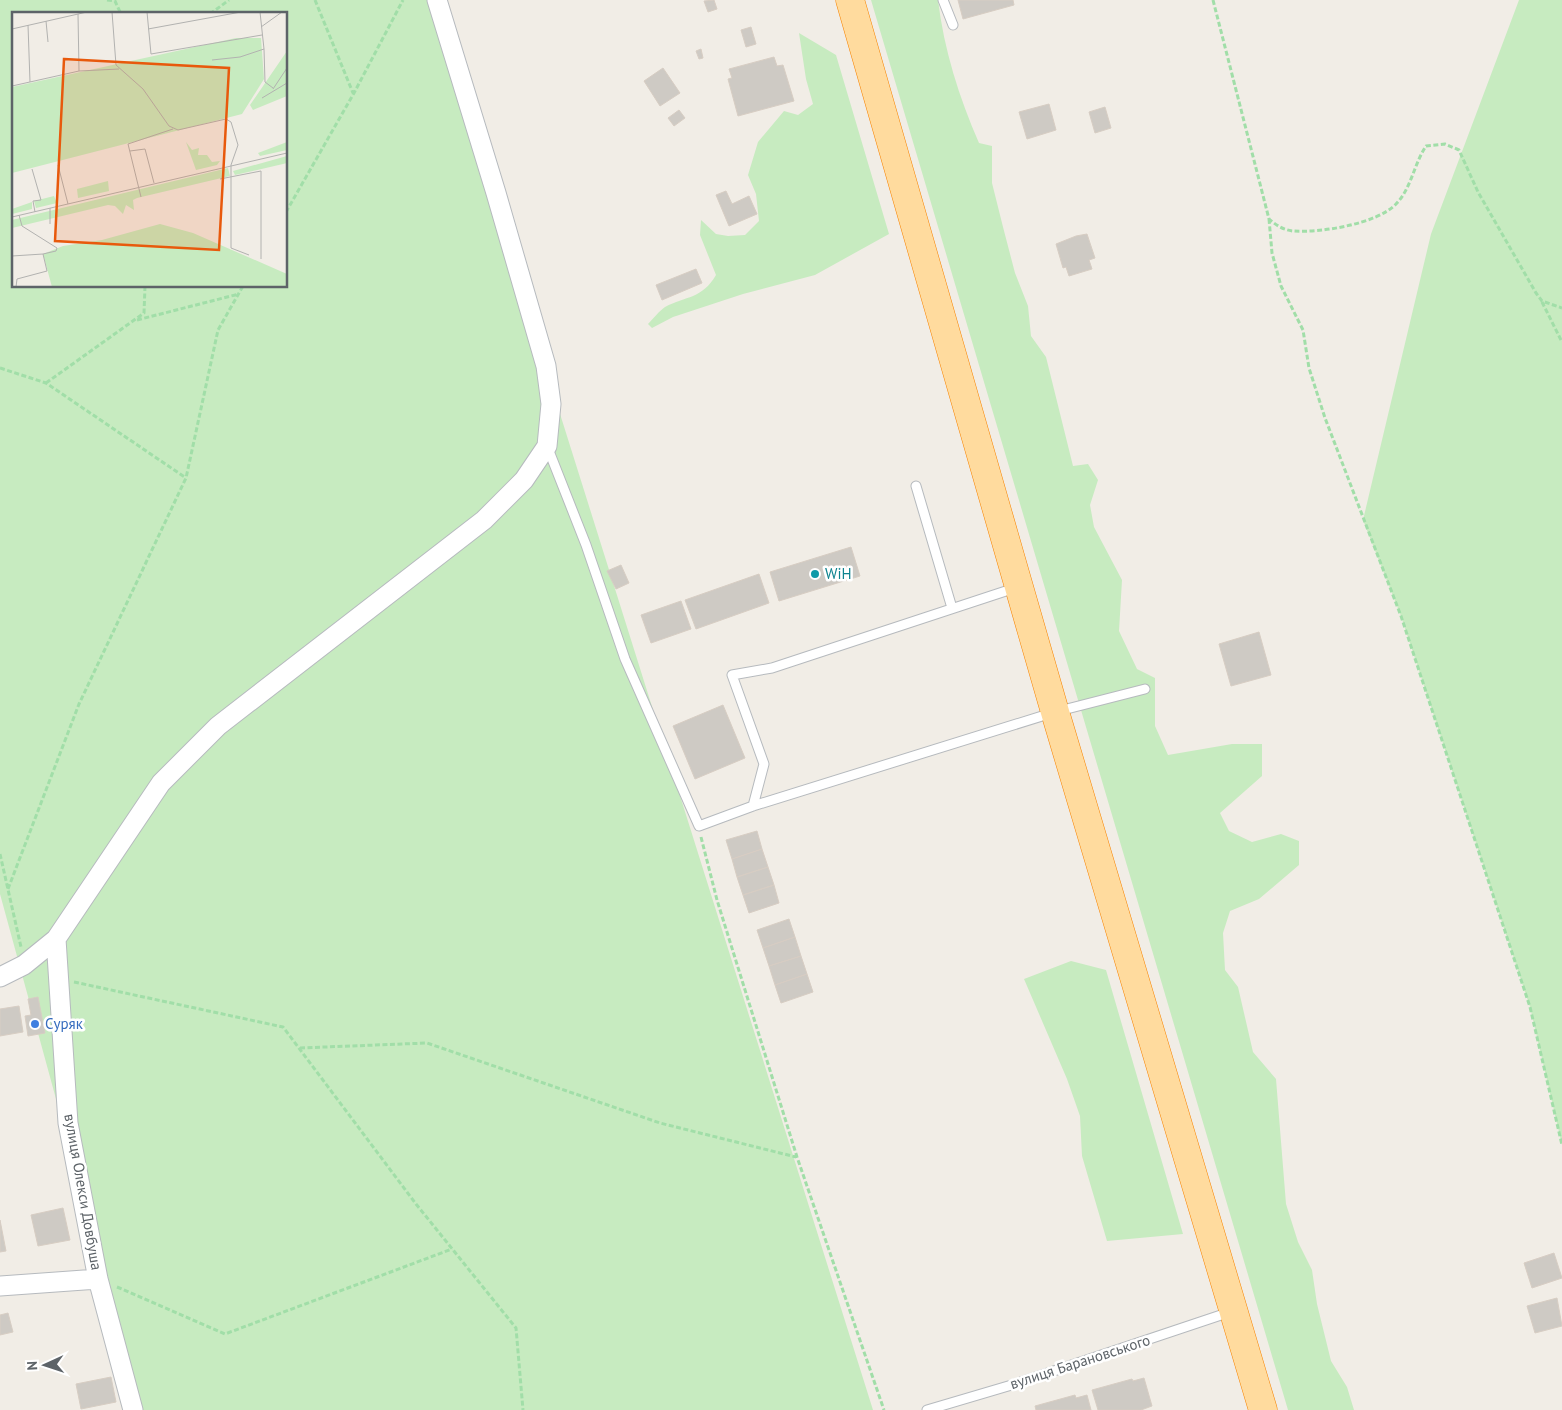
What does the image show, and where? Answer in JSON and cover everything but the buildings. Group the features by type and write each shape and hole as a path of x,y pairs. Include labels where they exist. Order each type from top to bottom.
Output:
{"highway":[{"path":"850,0 1021,586 1055,712 1263,1410"}],"street":[{"path":"0,976 24,965 56,940 161,783 218,726 484,520 524,480 547,446 551,404 546,366 437,0"},
{"name":"вулиця Олекси Довбуша","path":"56,940 68,1123 98,1279 133,1410"},
{"path":"0,1286 98,1279"}],"lane":[{"path":"943,0 953,25"},
{"path":"547,446 586,545 625,659 699,826 753,806 1055,712 1145,689"},
{"path":"916,486 952,608"},
{"path":"753,806 764,764 732,675 772,668 1021,586"},
{"name":"вулиця Барановського","path":"927,1410 1015,1384 1233,1311"}],"path":[{"path":"107,0 115,1 121,12"},
{"path":"213,12 229,0"},
{"path":"315,0 354,93"},
{"path":"288,208 354,93 402,0"},
{"path":"1213,0 1269,219 1272,253 1281,286 1303,330 1309,368 1325,418 1401,616 1530,1008 1562,1145"},
{"path":"1269,219 1278,227 1292,231 1346,226 1386,213 1406,192 1416,161 1426,146 1436,143 1453,146 1464,156 1478,192 1542,301 1562,342"},
{"path":"46,383 144,313 145,288"},
{"path":"8,889 79,704 186,478 218,330 243,288"},
{"path":"134,321 239,294"},
{"path":"1542,301 1562,308"},
{"path":"0,368 46,383 186,478"},
{"path":"699,826 717,900 797,1157 884,1410"},
{"path":"0,854 24,965"},
{"path":"59,978 283,1027 452,1249 516,1328 523,1410"},
{"path":"299,1048 426,1043 660,1123 797,1157"},
{"path":"98,1279 225,1334 452,1249"}],"green space":[{"path":"0,0 430,0 873,1410 141,1410 0,894"},
{"path":"871,0 938,0 948,55 965,108 979,143 992,146 992,183 1003,227 1015,273 1028,306 1031,336 1046,357 1073,466 1088,464 1098,480 1090,505 1094,527 1122,580 1119,631 1137,669 1155,678 1155,726 1168,755 1232,744 1262,744 1262,776 1220,813 1229,831 1252,842 1281,834 1299,841 1299,865 1259,899 1230,911 1223,933 1225,970 1238,987 1253,1052 1276,1079 1286,1204 1298,1242 1312,1270 1317,1304 1331,1361 1347,1387 1354,1410 1288,1410"},
{"path":"1519,0 1562,0 1562,1145 1530,1007 1401,616 1363,520 1431,234"},
{"path":"799,33 836,55 889,234 815,275 743,294 673,317 652,328 648,324 665,307 699,293 711,283 716,275 700,235 701,220 716,234 728,236 745,235 759,221 756,194 748,175 758,142 784,111 798,115 813,104 806,79"},
{"path":"1071,961 1106,970 1183,1234 1107,1241 1082,1156 1080,1116 1067,1079 1024,979"}],"place":[{"name":"WiH","path":"815,574"},
{"name":"Суряк","path":"35,1024"}]}
